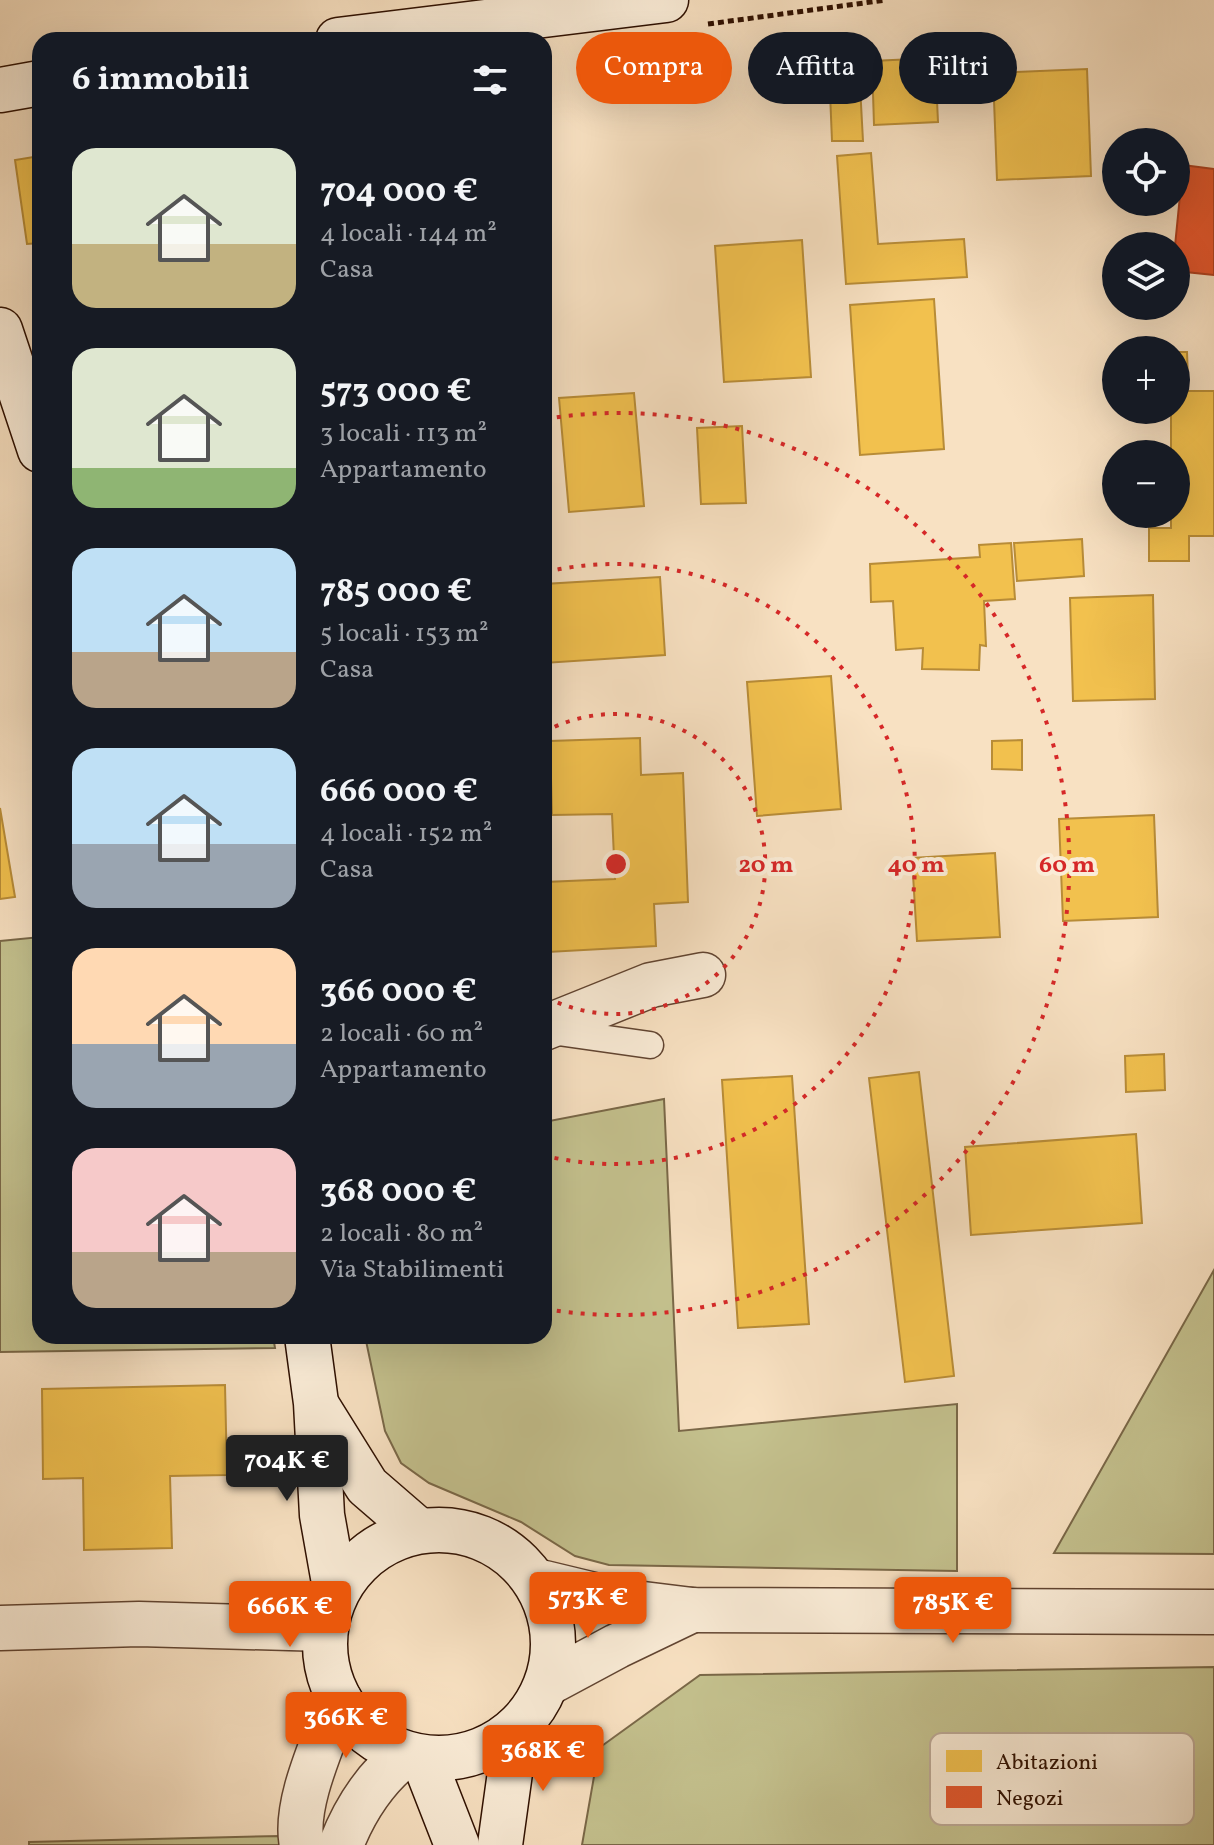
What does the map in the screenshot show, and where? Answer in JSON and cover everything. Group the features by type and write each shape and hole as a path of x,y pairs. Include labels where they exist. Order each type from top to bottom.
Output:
{"street":[{"path":"404,32 666,0"},
{"path":"0,90 32,84"},
{"path":"0,330 32,426"},
{"path":"552,1026 651,985 703,975"},
{"path":"308,1344 316,1403 330,1611 324,1653 329,1677 351,1718 386,1746 415,1756 472,1755 489,1748 516,1729 535,1708 548,1683 554,1649 550,1614 536,1581 504,1549 485,1539 452,1531 419,1531 385,1543 356,1564 330,1611"},
{"path":"316,1403 367,1486 419,1531"},
{"path":"536,1581 619,1601 692,1610 1214,1612"},
{"path":"548,1683 692,1610"},
{"path":"0,1628 139,1624 330,1611"},
{"path":"302,1845 299,1830 307,1794 339,1699"},
{"path":"500,1845 516,1729"},
{"path":"341,1845 367,1794 388,1768 415,1756"},
{"path":"415,1756 457,1845"}],"lane":[{"path":"552,1030 650,1045"}],"path":[{"path":"753,18 886,0"}],"shaded area":[{"path":"32,938 32,1344 274,1344 275,1348 0,1352 0,941"},
{"path":"664,1099 679,1431 957,1404 957,1571 609,1565 575,1556 521,1522 429,1483 401,1463 385,1431 367,1344 552,1344 552,1120"},
{"path":"1214,1270 1214,1554 1054,1553"},
{"path":"1214,1667 1214,1845 582,1845 599,1748 700,1675"},
{"path":"280,1836 281,1845 29,1845 29,1842"}],"building: Abitazioni":[{"path":"883,60 899,60 899,104 937,104 938,122 874,125 873,104 883,104"},
{"path":"1087,69 1091,176 997,180 994,104 1017,104 1017,72"},
{"path":"830,104 861,104 863,141 832,141"},
{"path":"871,153 878,244 964,239 967,277 846,284 837,156"},
{"path":"32,157 32,244 27,244 15,160"},
{"path":"802,240 811,377 724,382 715,246"},
{"path":"934,299 944,449 860,455 850,305"},
{"path":"1190,391 1214,391 1214,536 1189,536 1189,561 1149,561 1149,528 1190,528 1190,440 1171,440 1171,424 1190,424"},
{"path":"634,393 644,506 569,512 559,398"},
{"path":"742,426 746,503 701,504 697,428"},
{"path":"1082,539 1084,576 1017,581 1014,543"},
{"path":"1011,543 1015,599 984,601 986,646 980,645 979,670 922,669 923,648 896,650 893,601 871,602 870,564 980,557 979,545"},
{"path":"660,577 665,655 552,662 552,584"},
{"path":"1153,595 1155,699 1073,701 1070,598"},
{"path":"831,676 841,809 757,816 747,682"},
{"path":"640,738 641,775 683,773 688,902 654,904 656,946 552,952 552,882 615,879 612,814 552,815 552,741"},
{"path":"1022,740 1022,770 992,769 992,741"},
{"path":"0,808 15,897 0,899"},
{"path":"1154,815 1158,917 1063,921 1059,819"},
{"path":"995,853 1000,937 917,941 912,858"},
{"path":"1164,1054 1165,1090 1126,1092 1125,1056"},
{"path":"919,1072 954,1376 905,1382 869,1078"},
{"path":"792,1076 809,1324 738,1328 722,1080"},
{"path":"1136,1134 1142,1223 971,1235 965,1147"},
{"path":"225,1385 227,1475 170,1476 172,1548 84,1550 83,1478 43,1479 42,1389"}],"building: Negozi":[{"path":"1190,166 1214,169 1214,275 1190,272 1190,232 1176,232 1178,216 1190,216"}]}
